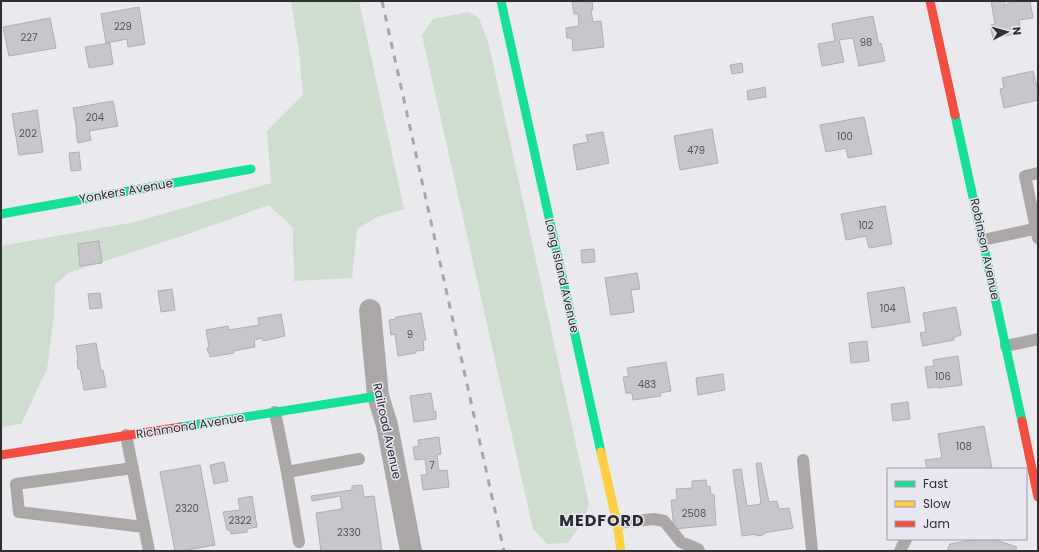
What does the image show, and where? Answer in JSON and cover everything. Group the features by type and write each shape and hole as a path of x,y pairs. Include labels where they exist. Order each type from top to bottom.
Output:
{"street":[{"name":"Long Island Avenue","path":"501,1 617,523 621,551"},
{"name":"Robinson Avenue","path":"930,1 1006,346 1036,501"},
{"name":"Yonkers Avenue","path":"1,214 251,169"},
{"name":"Railroad Avenue","path":"370,310 378,396 387,425 412,551"},
{"name":"Richmond Avenue","path":"1,455 378,396"}],"lane":[{"path":"983,240 1037,231 1025,176 1038,173"},
{"path":"1006,346 1038,339"},
{"path":"275,412 288,472 299,542"},
{"path":"126,436 149,551"},
{"path":"288,472 359,459"},
{"path":"803,460 812,551"},
{"path":"132,468 16,484 19,512 144,527"},
{"path":"617,523 654,519 664,521 681,542 698,549 699,551"},
{"path":"900,551 906,540"}],"green space":[{"path":"291,1 359,1 404,209 377,217 357,229 352,278 294,281 293,228 269,205 188,234 68,273 55,285 54,314 47,369 21,424 1,427 1,246 135,222 271,183 267,131 303,95 299,51"},
{"path":"468,12 479,18 489,45 589,504 582,523 568,543 547,544 533,529 422,35 433,19"}],"building":[{"path":"572,1 592,1 593,10 591,10 593,22 601,21 604,47 573,51 572,38 567,38 566,28 579,26 578,14 574,14"},
{"path":"991,1 1004,1 1005,5 1008,4 1008,1 1030,1 1033,18 1019,20 1021,33 993,38 990,25 995,24"},
{"path":"139,7 145,44 128,47 127,39 106,43 101,14"},
{"path":"873,16 879,45 881,43 885,61 859,66 853,38 839,40 844,62 822,66 818,44 835,41 832,24"},
{"path":"50,18 56,48 9,56 3,27"},
{"path":"110,43 113,64 89,68 85,47"},
{"path":"742,63 743,72 732,74 730,65"},
{"path":"1033,71 1038,87 1038,100 1004,108 1000,89 1004,88 1002,78"},
{"path":"765,87 766,97 748,100 747,91"},
{"path":"113,101 118,126 89,131 91,140 78,143 73,108"},
{"path":"37,110 43,152 19,155 12,114"},
{"path":"864,117 872,154 848,158 846,148 826,152 820,125"},
{"path":"712,129 718,163 680,170 674,136"},
{"path":"603,132 609,163 577,170 573,145 588,142 586,135"},
{"path":"79,152 81,170 71,171 69,153"},
{"path":"885,206 892,244 869,248 866,236 846,240 841,214"},
{"path":"99,241 102,263 80,266 78,244"},
{"path":"594,249 595,262 582,263 581,250"},
{"path":"637,273 640,289 631,290 634,312 611,315 605,278"},
{"path":"904,287 910,322 872,328 867,293"},
{"path":"172,289 175,310 161,312 158,291"},
{"path":"100,293 102,308 90,309 88,294"},
{"path":"956,307 961,335 954,337 954,340 923,346 920,333 926,332 923,313"},
{"path":"421,313 426,340 423,340 424,350 398,356 395,334 391,335 389,320 396,319 396,317"},
{"path":"281,314 285,336 263,341 262,338 254,340 255,347 233,351 234,353 210,357 207,348 209,347 206,330 228,326 229,330 259,325 258,318"},
{"path":"867,341 869,361 851,363 849,343"},
{"path":"96,343 101,371 103,370 106,387 84,390 80,369 78,369 76,346"},
{"path":"958,356 962,385 928,388 925,367 934,366 933,360"},
{"path":"666,362 671,391 660,393 661,396 633,400 632,393 626,393 623,377 629,376 627,368"},
{"path":"723,374 725,390 698,395 696,378"},
{"path":"431,393 434,412 436,411 436,419 414,422 410,396"},
{"path":"908,402 910,419 893,421 891,404"},
{"path":"984,426 992,468 927,468 925,460 942,458 938,434"},
{"path":"439,437 441,454 437,455 439,471 447,470 449,487 423,490 421,475 427,475 425,459 415,460 413,447 419,446 418,440"},
{"path":"224,462 228,481 214,484 210,465"},
{"path":"756,463 761,463 769,502 777,501 779,509 789,508 793,528 764,533 763,535 756,536 756,534 742,536 733,470 741,469 747,506 761,504"},
{"path":"200,465 215,545 175,551 160,472"},
{"path":"706,480 707,487 710,486 711,495 714,494 716,525 674,529 671,500 677,500 676,489 692,488 692,481"},
{"path":"362,485 364,497 374,496 382,551 321,551 316,513 342,509 340,496 312,501 311,496 352,490 352,486"},
{"path":"252,496 257,527 247,529 247,532 231,534 230,530 227,530 223,512 240,510 238,499"},
{"path":"972,540 996,540 1017,547 1015,551 947,551 950,544"}],"railway":[{"path":"382,1 504,551"}],"traffic: fast":[{"path":"501,1 601,452"},
{"path":"955,115 1022,421"},
{"path":"1,214 251,169"},
{"path":"181,427 378,396"}],"traffic: slow":[{"path":"601,452 617,523 621,551"}],"traffic: jam":[{"path":"930,1 955,115"},
{"path":"1022,421 1038,497"},
{"path":"1,455 181,427"}],"district":[{"name":"MEDFORD","path":"602,520"}]}
